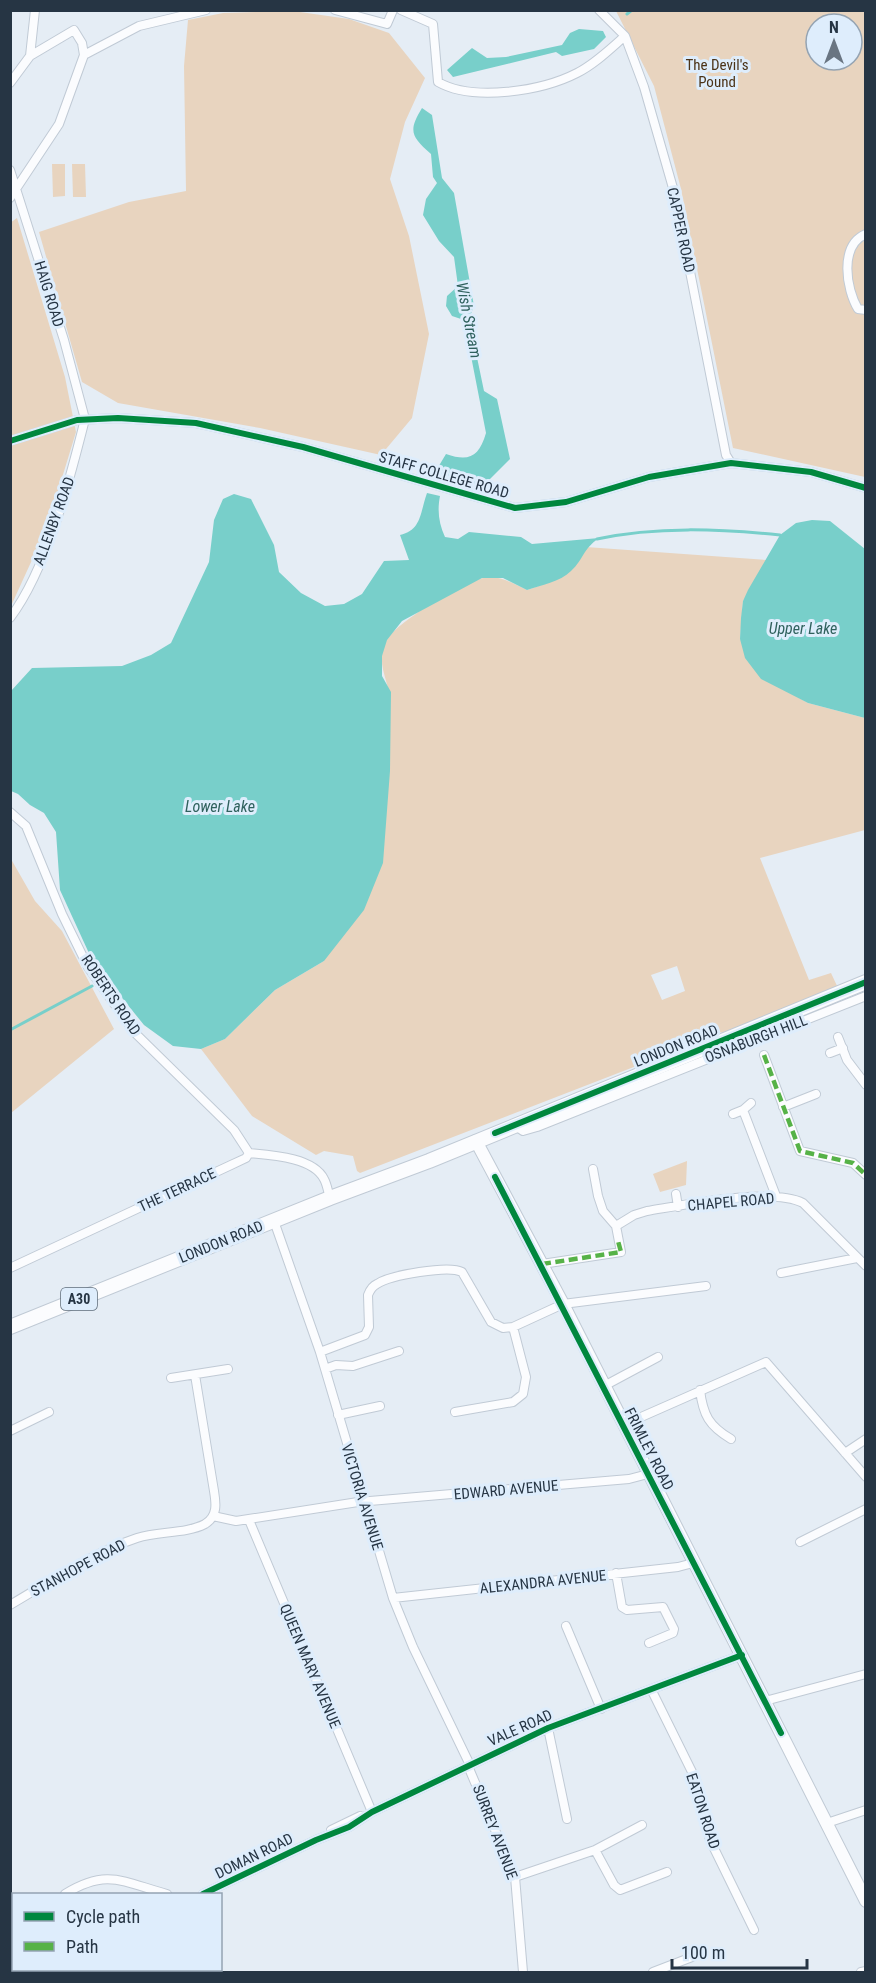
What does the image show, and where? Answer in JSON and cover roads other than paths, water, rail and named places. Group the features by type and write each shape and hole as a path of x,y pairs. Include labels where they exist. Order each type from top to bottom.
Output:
{"main road":[{"name":"LONDON ROAD","path":"10,1327 866,982"},
{"name":"FRIMLEY ROAD","path":"476,1141 563,1304 866,1900"}],"street":[{"path":"30,56 35,10"},
{"path":"84,55 139,26 206,10"},
{"path":"335,10 387,24 393,10"},
{"path":"401,10 433,24 438,82 454,90 474,93 526,88 568,77 587,68 625,36"},
{"name":"CAPPER ROAD","path":"599,10 625,36 644,87 675,195 726,455 730,463"},
{"path":"10,83 30,56 74,30 82,43 84,55 60,124 10,198"},
{"name":"HAIG ROAD","path":"10,170 64,340 85,420"},
{"path":"866,234 858,238 850,250 847,277 851,296 858,309 866,310"},
{"name":"STAFF COLLEGE ROAD","path":"10,441 85,420 159,419 215,426 303,447 515,508 566,502 649,477 730,463 811,472 866,488"},
{"name":"ALLENBY ROAD","path":"10,618 26,597 40,561 70,478 85,420"},
{"name":"ROBERTS ROAD","path":"10,812 26,826 62,914 88,967 135,1033 234,1130 249,1153"},
{"name":"OSNABURGH HILL","path":"514,1125 523,1131 537,1127 866,996"},
{"path":"838,1037 866,1085"},
{"path":"830,1053 843,1048"},
{"path":"764,1055 801,1151 813,1156 848,1161 866,1175"},
{"path":"783,1107 816,1094"},
{"path":"733,1114 743,1110 751,1103"},
{"path":"743,1110 776,1196"},
{"path":"249,1153 301,1162 315,1168 324,1178 330,1198"},
{"name":"THE TERRACE","path":"10,1268 246,1158 249,1153"},
{"path":"542,1264 621,1252 616,1226 603,1212 593,1169"},
{"name":"CHAPEL ROAD","path":"676,1194 678,1207"},
{"name":"CHAPEL ROAD","path":"616,1226 640,1212 776,1196 794,1198 803,1203 866,1266"},
{"name":"VICTORIA AVENUE","path":"274,1221 320,1352 393,1598 413,1647 469,1765"},
{"path":"781,1273 857,1258"},
{"path":"320,1352 365,1335 369,1327 368,1295 378,1282 450,1268 462,1272 467,1277 491,1322 496,1327 513,1327 563,1304 706,1286"},
{"path":"455,1412 513,1402 522,1394 525,1377 513,1327"},
{"path":"325,1369 336,1365 353,1366 399,1351"},
{"path":"604,1386 658,1357"},
{"path":"623,1425 766,1362 866,1477"},
{"path":"171,1378 228,1369"},
{"path":"195,1375 214,1491 216,1508 213,1516 227,1521 249,1520 364,1502"},
{"path":"700,1390 703,1414 715,1430 731,1440"},
{"path":"338,1415 380,1406"},
{"path":"10,1431 49,1412"},
{"path":"845,1453 866,1439"},
{"name":"EDWARD AVENUE","path":"364,1502 629,1479 648,1474"},
{"path":"801,1542 866,1509"},
{"name":"STANHOPE ROAD","path":"10,1605 108,1550 139,1537 199,1526 213,1516"},
{"name":"QUEEN MARY AVENUE","path":"249,1520 369,1813"},
{"name":"ALEXANDRA AVENUE","path":"393,1598 616,1574 693,1563"},
{"path":"616,1574 622,1607 627,1610 663,1607 667,1613 674,1629 673,1633 649,1643"},
{"path":"566,1626 601,1709"},
{"name":"VALE ROAD","path":"348,1824 548,1728 652,1691 742,1655"},
{"path":"765,1701 866,1674"},
{"name":"EATON ROAD","path":"652,1691 696,1780 710,1840 754,1930"},
{"path":"548,1728 567,1819"},
{"name":"SURREY AVENUE","path":"469,1765 515,1877 523,1972"},
{"path":"827,1823 866,1810"},
{"name":"DOMAN ROAD","path":"205,1893 348,1824"},
{"path":"515,1877 595,1850 642,1825"},
{"path":"595,1850 614,1886 620,1890 667,1872"},
{"path":"67,1893 89,1881 104,1878 163,1893"},
{"path":"653,1972 692,1957"},
{"path":"861,1972 866,1971"}],"water":[{"path":"579,29 603,31 606,37 594,49 562,56 556,52 453,77 447,70 472,48 487,58 506,57 562,45 570,33"},
{"path":"422,108 432,115 442,178 454,193 474,306 469,319 484,391 497,399 510,459 484,485 454,480 449,484 431,479 446,454 461,457 472,456 480,448 486,433 464,320 452,316 446,306 447,296 458,286 454,257 439,241 423,215 426,199 437,183 433,177 431,154 416,138 413,128"},
{"name":"Lower Lake","path":"427,493 440,496 439,517 445,537 458,539 469,532 521,537 532,544 599,538 567,575 556,581 527,590 503,578 482,578 402,621 387,640 382,656 382,676 391,692 390,771 383,863 364,910 324,961 275,990 225,1039 201,1049 173,1046 144,1025 93,962 60,890 56,832 44,813 11,791 11,691 32,668 122,666 151,655 171,643 209,562 214,520 223,499 234,494 251,499 274,545 279,572 301,593 325,606 344,604 362,594 384,561 409,560 400,535 407,533 416,525"},
{"name":"Upper Lake","path":"812,520 830,521 865,549 865,718 808,703 761,679 745,658 740,639 743,601 748,590 780,535 796,523"}],"waterway":[{"name":"Wish Stream","path":"627,14 632,10"},
{"path":"597,539 665,530 734,531 780,535"},
{"name":"Wish Stream","path":"10,1030 92,986"}],"park label":[{"name":"The Devil's Pound","path":"717,74"}]}
